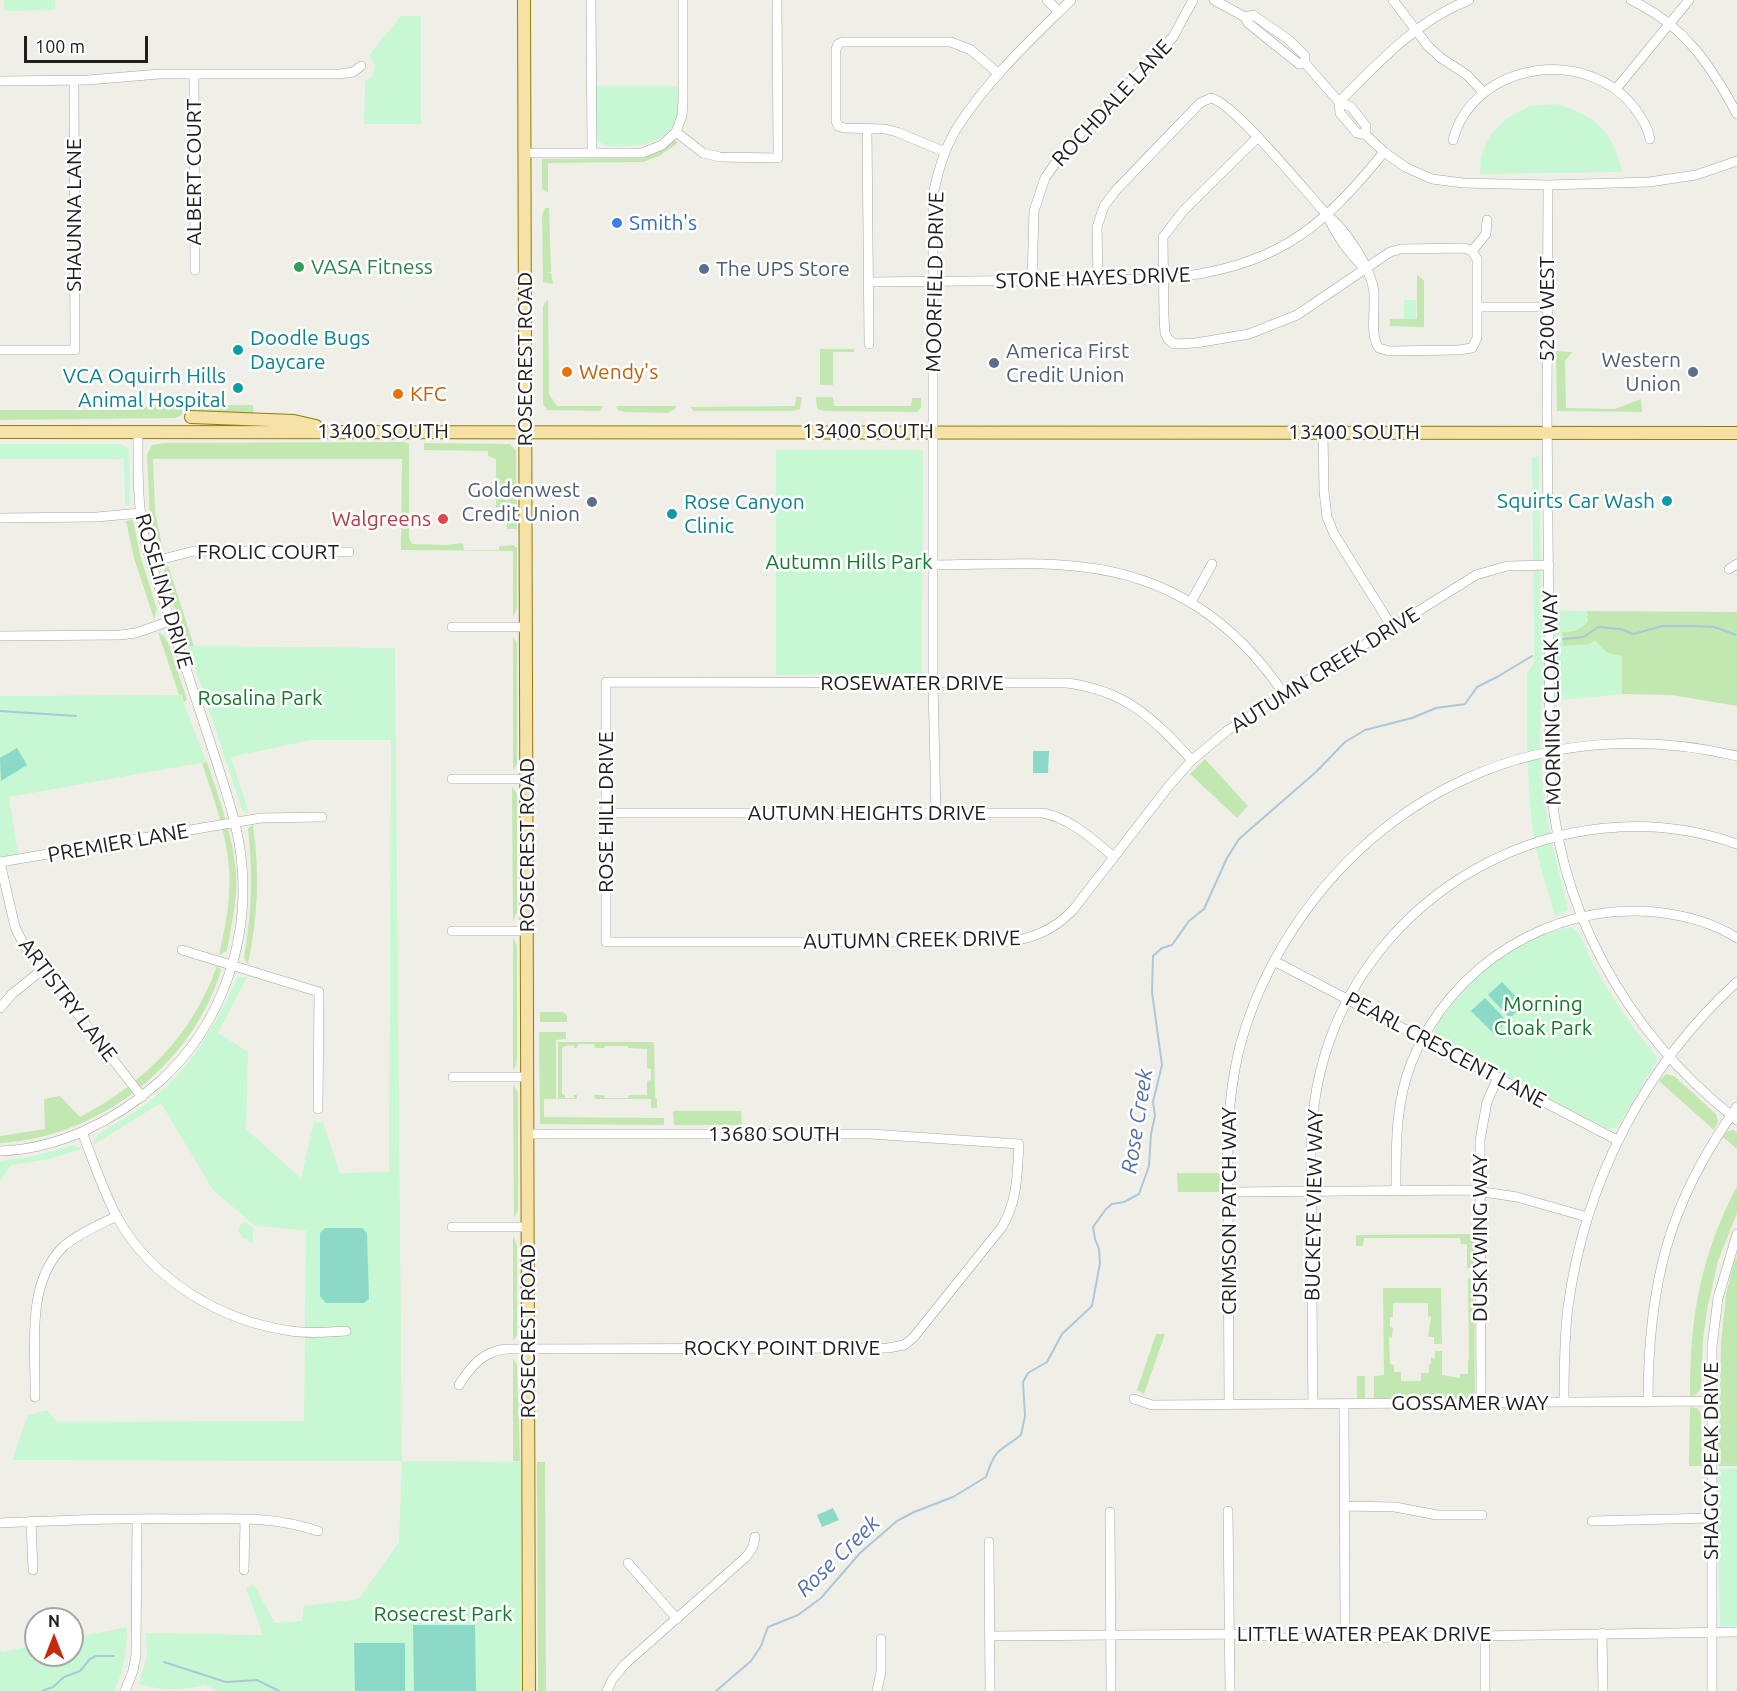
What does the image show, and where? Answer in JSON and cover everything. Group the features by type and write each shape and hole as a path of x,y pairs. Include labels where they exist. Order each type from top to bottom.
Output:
{"main road":[{"name":"ROSECREST ROAD","path":"524,0 529,1691"},
{"path":"191,417 294,421 340,431"},
{"name":"13400 SOUTH","path":"0,432 1737,433"}],"street":[{"path":"591,0 592,152"},
{"path":"524,153 642,153 662,145 676,132 682,117 683,100 683,0"},
{"path":"676,132 704,153 720,157 778,158 777,0"},
{"path":"1047,0 1059,12"},
{"name":"MOORFIELD DRIVE","path":"936,813 933,683 933,195 945,152 957,126 982,92 1071,0"},
{"name":"ROCHDALE LANE","path":"1032,280 1034,212 1045,178 1064,151 1173,37 1193,0"},
{"path":"1214,0 1245,17 1248,23 1299,64 1305,63 1339,102 1341,113 1357,134 1366,135 1405,167 1432,179 1463,183 1548,185 1648,182 1696,175 1737,161"},
{"path":"1393,0 1435,53 1467,75 1483,92"},
{"path":"1339,102 1394,48 1416,30 1469,0"},
{"path":"1631,0 1671,23 1731,93 1737,114"},
{"path":"1616,89 1689,0"},
{"path":"945,152 897,132 838,126 836,121 836,49 838,44 842,42 951,42 971,50 999,74"},
{"path":"0,81 74,81 145,75 340,74 353,72 361,66"},
{"path":"1453,140 1462,116 1483,92 1510,77 1551,70 1586,75 1616,89 1628,100 1643,121 1650,139"},
{"name":"ALBERT COURT","path":"194,74 195,270"},
{"name":"SHAUNNA LANE","path":"0,350 75,350 74,81"},
{"path":"1098,279 1097,227 1104,206 1117,189 1200,103 1211,98 1222,102 1258,137 1327,215 1338,223 1359,253 1365,269 1373,290 1374,338 1378,348 1389,351 1468,350 1474,345 1477,338 1477,259 1472,251 1464,248 1401,249 1390,252 1365,269 1297,315 1249,334 1180,345 1168,339 1163,237 1258,137"},
{"path":"867,129 869,344"},
{"name":"STONE HAYES DRIVE","path":"868,282 1164,279 1203,274 1235,266 1266,255 1293,241 1327,215 1358,185 1384,152"},
{"name":"5200 WEST","path":"1548,185 1548,432"},
{"path":"1472,251 1486,234 1487,220"},
{"path":"1477,307 1547,307"},
{"name":"ROSELINA DRIVE","path":"0,1151 51,1143 82,1132 114,1116 142,1096 169,1073 207,1023 221,997 233,966 242,911 243,883 236,823 151,562 140,513 138,432"},
{"path":"1323,432 1327,517 1334,534 1392,627"},
{"name":"MORNING CLOAK WAY","path":"1548,432 1550,752 1553,806 1568,875 1582,918 1600,957 1633,1013 1668,1058 1735,1114"},
{"path":"0,518 97,518 140,513"},
{"name":"FROLIC COURT","path":"151,562 194,551 349,552"},
{"path":"1191,602 1212,564"},
{"path":"933,565 1065,565 1102,569 1144,580 1191,602 1216,618 1244,643 1268,670 1284,694"},
{"name":"AUTUMN CREEK DRIVE","path":"606,942 1001,942 1020,940 1040,934 1065,918 1163,793 1192,760 1228,730 1484,572 1508,566 1549,565"},
{"path":"0,636 120,636 171,621"},
{"path":"452,627 526,627"},
{"name":"ROSEWATER DRIVE","path":"606,682 1060,683 1097,689 1126,701 1146,715 1192,760"},
{"name":"ROSE HILL DRIVE","path":"606,682 606,942"},
{"name":"CRIMSON PATCH WAY","path":"1229,1404 1227,1129 1235,1069 1252,1008 1264,978 1298,920 1323,887 1348,859 1394,820 1429,798 1468,778 1507,763 1590,745 1644,743 1693,747 1737,756"},
{"path":"452,779 527,779"},
{"name":"AUTUMN HEIGHTS DRIVE","path":"606,813 1032,813 1054,816 1080,829 1114,857"},
{"name":"PREMIER LANE","path":"0,862 269,817 322,817"},
{"name":"BUCKEYE VIEW WAY","path":"1313,1404 1311,1133 1317,1088 1328,1045 1348,999 1380,950 1430,899 1461,877 1497,857 1533,843 1605,828 1647,827 1688,832 1737,844"},
{"name":"ARTISTRY LANE","path":"0,862 15,927 24,945 142,1096"},
{"path":"1396,1191 1396,1130 1408,1070 1423,1038 1452,994 1489,960 1535,933 1582,918 1622,912 1667,914 1701,921 1737,938"},
{"path":"452,931 527,931"},
{"path":"182,950 319,993 318,1109"},
{"name":"PEARL CRESCENT LANE","path":"1274,961 1617,1140"},
{"path":"0,1008 12,994 42,970"},
{"path":"1563,1402 1563,1357 1568,1307 1578,1248 1587,1217 1617,1140 1668,1058 1698,1022 1737,982"},
{"path":"453,1077 528,1077"},
{"name":"DUSKYWING WAY","path":"1481,1403 1481,1130 1487,1102 1498,1077"},
{"path":"1648,1402 1650,1328 1656,1288 1666,1247 1692,1179 1713,1142 1735,1114"},
{"path":"82,1132 117,1216 136,1245 162,1274 190,1294 227,1313 258,1324 292,1331 346,1331"},
{"name":"13680 SOUTH","path":"528,1134 871,1134 1019,1144"},
{"name":"ROCKY POINT DRIVE","path":"459,1385 471,1368 485,1356 501,1349 888,1348 903,1345 913,1338 1007,1220 1014,1204 1019,1144"},
{"path":"1228,1192 1480,1191 1525,1199 1587,1217"},
{"path":"35,1397 36,1310 44,1276 64,1246 83,1233 117,1216"},
{"path":"452,1227 528,1227"},
{"name":"SHAGGY PEAK DRIVE","path":"1712,1691 1710,1401 1712,1347 1718,1298 1737,1234"},
{"name":"GOSSAMER WAY","path":"1134,1399 1152,1405 1710,1401"},
{"path":"1344,1404 1345,1638"},
{"path":"1344,1506 1388,1506 1437,1515 1482,1515"},
{"path":"1228,1511 1230,1691"},
{"path":"1110,1512 1112,1691"},
{"path":"125,1691 133,1671 137,1646 137,1518"},
{"path":"0,1523 137,1518 245,1519 287,1521 318,1531"},
{"path":"1592,1521 1711,1518"},
{"path":"244,1570 245,1519"},
{"path":"32,1521 33,1570"},
{"path":"607,1691 624,1665 746,1557 753,1547 755,1537"},
{"path":"989,1542 990,1691"},
{"path":"628,1563 677,1619"},
{"name":"LITTLE WATER PEAK DRIVE","path":"990,1636 1252,1634 1280,1638 1345,1638 1737,1632"},
{"path":"1602,1633 1603,1691"},
{"path":"1485,1635 1485,1691"},
{"path":"877,1691 881,1639"}],"green space":[{"path":"4,0 55,0 55,10 4,11"},
{"path":"401,16 421,16 421,124 364,124 365,81 372,77 375,66 369,55"},
{"path":"596,86 678,86 679,111 675,122 665,135 651,142 618,147 604,144 597,140"},
{"path":"1556,104 1581,113 1600,127 1614,146 1622,172 1480,174 1481,156 1490,136 1506,119 1530,106"},
{"path":"675,140 678,143 659,156 643,162 548,163 548,193 542,189 542,159 641,158 658,152"},
{"path":"545,208 549,208 551,272 546,272 551,273 553,284 543,282 542,215"},
{"path":"1417,274 1424,281 1424,327 1390,326 1390,319 1417,319"},
{"path":"548,299 549,394 557,406 603,406 600,411 547,410 543,404 543,306"},
{"path":"1404,300 1416,300 1416,319 1404,319"},
{"path":"820,349 854,349 854,352 833,352 833,385 820,385"},
{"path":"1556,351 1572,352 1565,361 1566,408 1615,409 1641,399 1642,412 1557,411"},
{"path":"796,397 802,397 800,409 792,411 694,411 690,407 795,406"},
{"path":"816,397 833,397 834,406 911,406 912,398 921,398 921,408 917,412 825,411 817,409"},
{"path":"182,404 182,415 175,418 0,420 0,410 138,410 138,407 176,407"},
{"path":"253,405 254,416 199,415 198,410 201,407"},
{"path":"616,406 676,406 668,413 624,412 618,410"},
{"path":"405,442 409,444 409,538 412,544 463,543 464,550 499,550 499,546 513,545 517,548 517,608 513,618 513,551 401,550 402,459 153,459 155,511 163,550 155,543 150,520 147,454 152,445 165,443"},
{"path":"424,443 510,444 516,451 517,529 507,529 506,509 496,508 496,459 488,456 488,451 424,450"},
{"path":"0,444 122,444 129,450 130,505 125,504 124,459 0,459"},
{"name":"Autumn Hills Park","path":"776,450 923,450 922,674 776,675"},
{"path":"1539,456 1541,610 1586,611 1588,621 1583,627 1574,631 1562,632 1563,646 1587,645 1595,641 1607,653 1622,656 1622,694 1541,702 1540,752 1545,804 1568,910 1555,916 1535,842 1528,772 1527,673 1534,663 1532,457"},
{"path":"133,520 140,555 157,609 154,619 134,558 126,521"},
{"path":"168,565 194,646 188,646 164,576 164,570"},
{"path":"1586,611 1737,612 1737,706 1671,695 1622,694 1622,657 1607,653 1595,641 1587,645 1563,646 1562,632 1575,631 1588,615"},
{"path":"158,632 168,642 187,700 184,702 182,695 179,695"},
{"path":"513,636 517,644 517,764 513,771"},
{"name":"Rosalina Park","path":"188,646 395,648 402,1461 12,1460 28,1415 47,1410 57,1422 304,1421 306,1231 254,1225 213,1190 161,1103 93,1145 95,1137 143,1106 178,1075 201,1045 238,977 247,977 218,1033 248,1052 246,1129 301,1178 314,1122 323,1123 340,1173 389,1172 391,740 311,740 231,757 249,813 242,810"},
{"path":"181,695 206,762 9,797 18,854 0,858 0,696"},
{"path":"1205,759 1248,806 1237,818 1190,774"},
{"path":"207,762 229,831 236,873 235,902 227,951 219,955 228,910 230,878 222,828 202,763"},
{"path":"512,787 517,794 517,912 513,921"},
{"path":"253,825 257,861 257,895 248,964 244,958 251,893 248,828"},
{"name":"Morning Cloak Park","path":"1571,927 1580,936 1597,971 1621,1009 1656,1056 1657,1061 1619,1125 1612,1129 1606,1128 1439,1041 1434,1032 1440,1020 1460,994 1487,968 1519,946 1554,931"},
{"path":"513,937 517,946 517,1058 513,1070"},
{"path":"217,966 221,970 208,1004 189,1036 165,1065 137,1090 106,1111 72,1127 37,1138 0,1143 0,1136 45,1129 44,1099 60,1096 80,1117 125,1089 145,1073 163,1055 194,1015"},
{"path":"540,1012 562,1012 567,1015 567,1022 540,1022"},
{"path":"539,1032 566,1032 566,1039 556,1040 556,1099 544,1099 544,1117 664,1118 664,1125 540,1124"},
{"path":"558,1042 654,1042 657,1108 651,1108 651,1099 595,1099 594,1095 604,1095 605,1098 628,1098 629,1095 647,1095 647,1081 651,1080 651,1069 647,1068 647,1049 628,1048 628,1046 595,1048 594,1044 578,1044 577,1048 574,1048 574,1045 562,1048 562,1094 565,1098 574,1098 574,1095 577,1095 577,1099 558,1099"},
{"path":"1666,1074 1674,1076 1716,1114 1718,1121 1714,1130 1659,1081"},
{"path":"513,1085 518,1092 518,1210 514,1218"},
{"path":"673,1111 741,1111 742,1125 674,1125"},
{"path":"1728,1131 1737,1132 1737,1149 1723,1137"},
{"path":"74,1145 82,1149 45,1160 11,1165 0,1181 0,1161 34,1156"},
{"path":"1177,1173 1223,1173 1223,1192 1178,1192"},
{"path":"1737,1186 1737,1213 1718,1261 1707,1310 1701,1388 1696,1395 1690,1396 1692,1340 1700,1288 1714,1238"},
{"path":"246,1222 253,1227 253,1245 238,1231 241,1224"},
{"path":"1474,1234 1474,1268 1467,1268 1467,1244 1461,1244 1460,1238 1364,1238 1363,1246 1356,1246 1356,1235"},
{"path":"513,1235 517,1246 517,1335 513,1341"},
{"path":"1735,1259 1737,1259 1737,1466 1718,1466 1721,1344 1726,1294"},
{"path":"1468,1278 1474,1278 1475,1398 1374,1398 1374,1376 1384,1375 1383,1288 1441,1288 1442,1344 1434,1344 1434,1337 1428,1337 1431,1317 1428,1316 1428,1303 1393,1303 1393,1317 1390,1317 1390,1327 1393,1328 1392,1337 1389,1338 1390,1364 1394,1365 1394,1372 1401,1372 1401,1381 1421,1381 1421,1373 1429,1373 1429,1364 1431,1364 1431,1357 1435,1359 1435,1351 1442,1351 1442,1375 1460,1378 1460,1374 1468,1374"},
{"path":"1156,1334 1165,1334 1144,1394 1137,1390"},
{"path":"513,1357 517,1365 520,1461 513,1461"},
{"path":"1357,1376 1365,1376 1365,1398 1357,1398"},
{"path":"1690,1407 1697,1408 1701,1414 1702,1466 1689,1466"},
{"name":"Rosecrest Park","path":"402,1461 521,1462 521,1691 219,1691 204,1685 172,1689 139,1684 147,1657 146,1633 263,1635 246,1588 254,1585 275,1623 302,1621 304,1606 359,1599 399,1542"},
{"path":"537,1462 545,1462 546,1691 538,1691"},
{"path":"1717,1469 1737,1469 1737,1626 1720,1626"},
{"path":"127,1627 124,1660 114,1691 0,1691 0,1649 2,1652 24,1647 24,1667 84,1667 84,1636"}],"shaded area":[{"path":"17,748 27,765 1,781 0,758"},
{"path":"1033,751 1049,751 1048,773 1033,773"},
{"path":"1502,982 1524,1005 1510,1018 1488,995"},
{"path":"1485,998 1507,1021 1494,1034 1471,1011"},
{"path":"325,1228 362,1228 367,1233 369,1299 364,1303 326,1303 320,1296 320,1233"},
{"path":"833,1508 839,1520 822,1527 817,1515"},
{"path":"413,1625 475,1625 476,1691 414,1691"},
{"path":"354,1643 405,1643 405,1691 355,1691"}],"waterway":[{"name":"Rose Creek","path":"1563,639 1584,637 1598,627 1621,629 1633,634 1663,626 1714,627 1737,635"},
{"name":"Rose Creek","path":"716,1691 751,1661 761,1646 768,1627 798,1615 821,1598 860,1553 897,1521 953,1497 986,1477 995,1455 1021,1435 1025,1416 1023,1382 1028,1373 1047,1362 1062,1334 1092,1306 1100,1263 1093,1227 1112,1204 1124,1202 1139,1194 1149,1166 1151,1134 1155,1116 1153,1102 1162,1065 1152,992 1153,956 1162,948 1172,945 1189,921 1204,909 1227,858 1239,839 1316,772 1345,742 1365,730 1412,718 1436,708 1465,704 1477,687 1532,656"},
{"path":"0,711 76,716"},
{"name":"Rose Creek","path":"42,1691 53,1687 64,1677 80,1671 90,1659 96,1656 114,1656"},
{"name":"Rose Creek","path":"164,1662 226,1682 257,1680 279,1691"}],"place":[{"name":"Smith's","path":"617,223"},
{"name":"VASA Fitness","path":"299,267"},
{"name":"The UPS Store","path":"704,269"},
{"name":"Doodle Bugs Daycare","path":"238,350"},
{"name":"America First Credit Union","path":"994,363"},
{"name":"Wendy's","path":"567,372"},
{"name":"Western Union","path":"1693,372"},
{"name":"VCA Oquirrh Hills Animal Hospital","path":"238,388"},
{"name":"KFC","path":"398,394"},
{"name":"Squirts Car Wash","path":"1667,501"},
{"name":"Goldenwest Credit Union","path":"592,502"},
{"name":"Rose Canyon Clinic","path":"672,514"},
{"name":"Walgreens","path":"443,519"}]}
